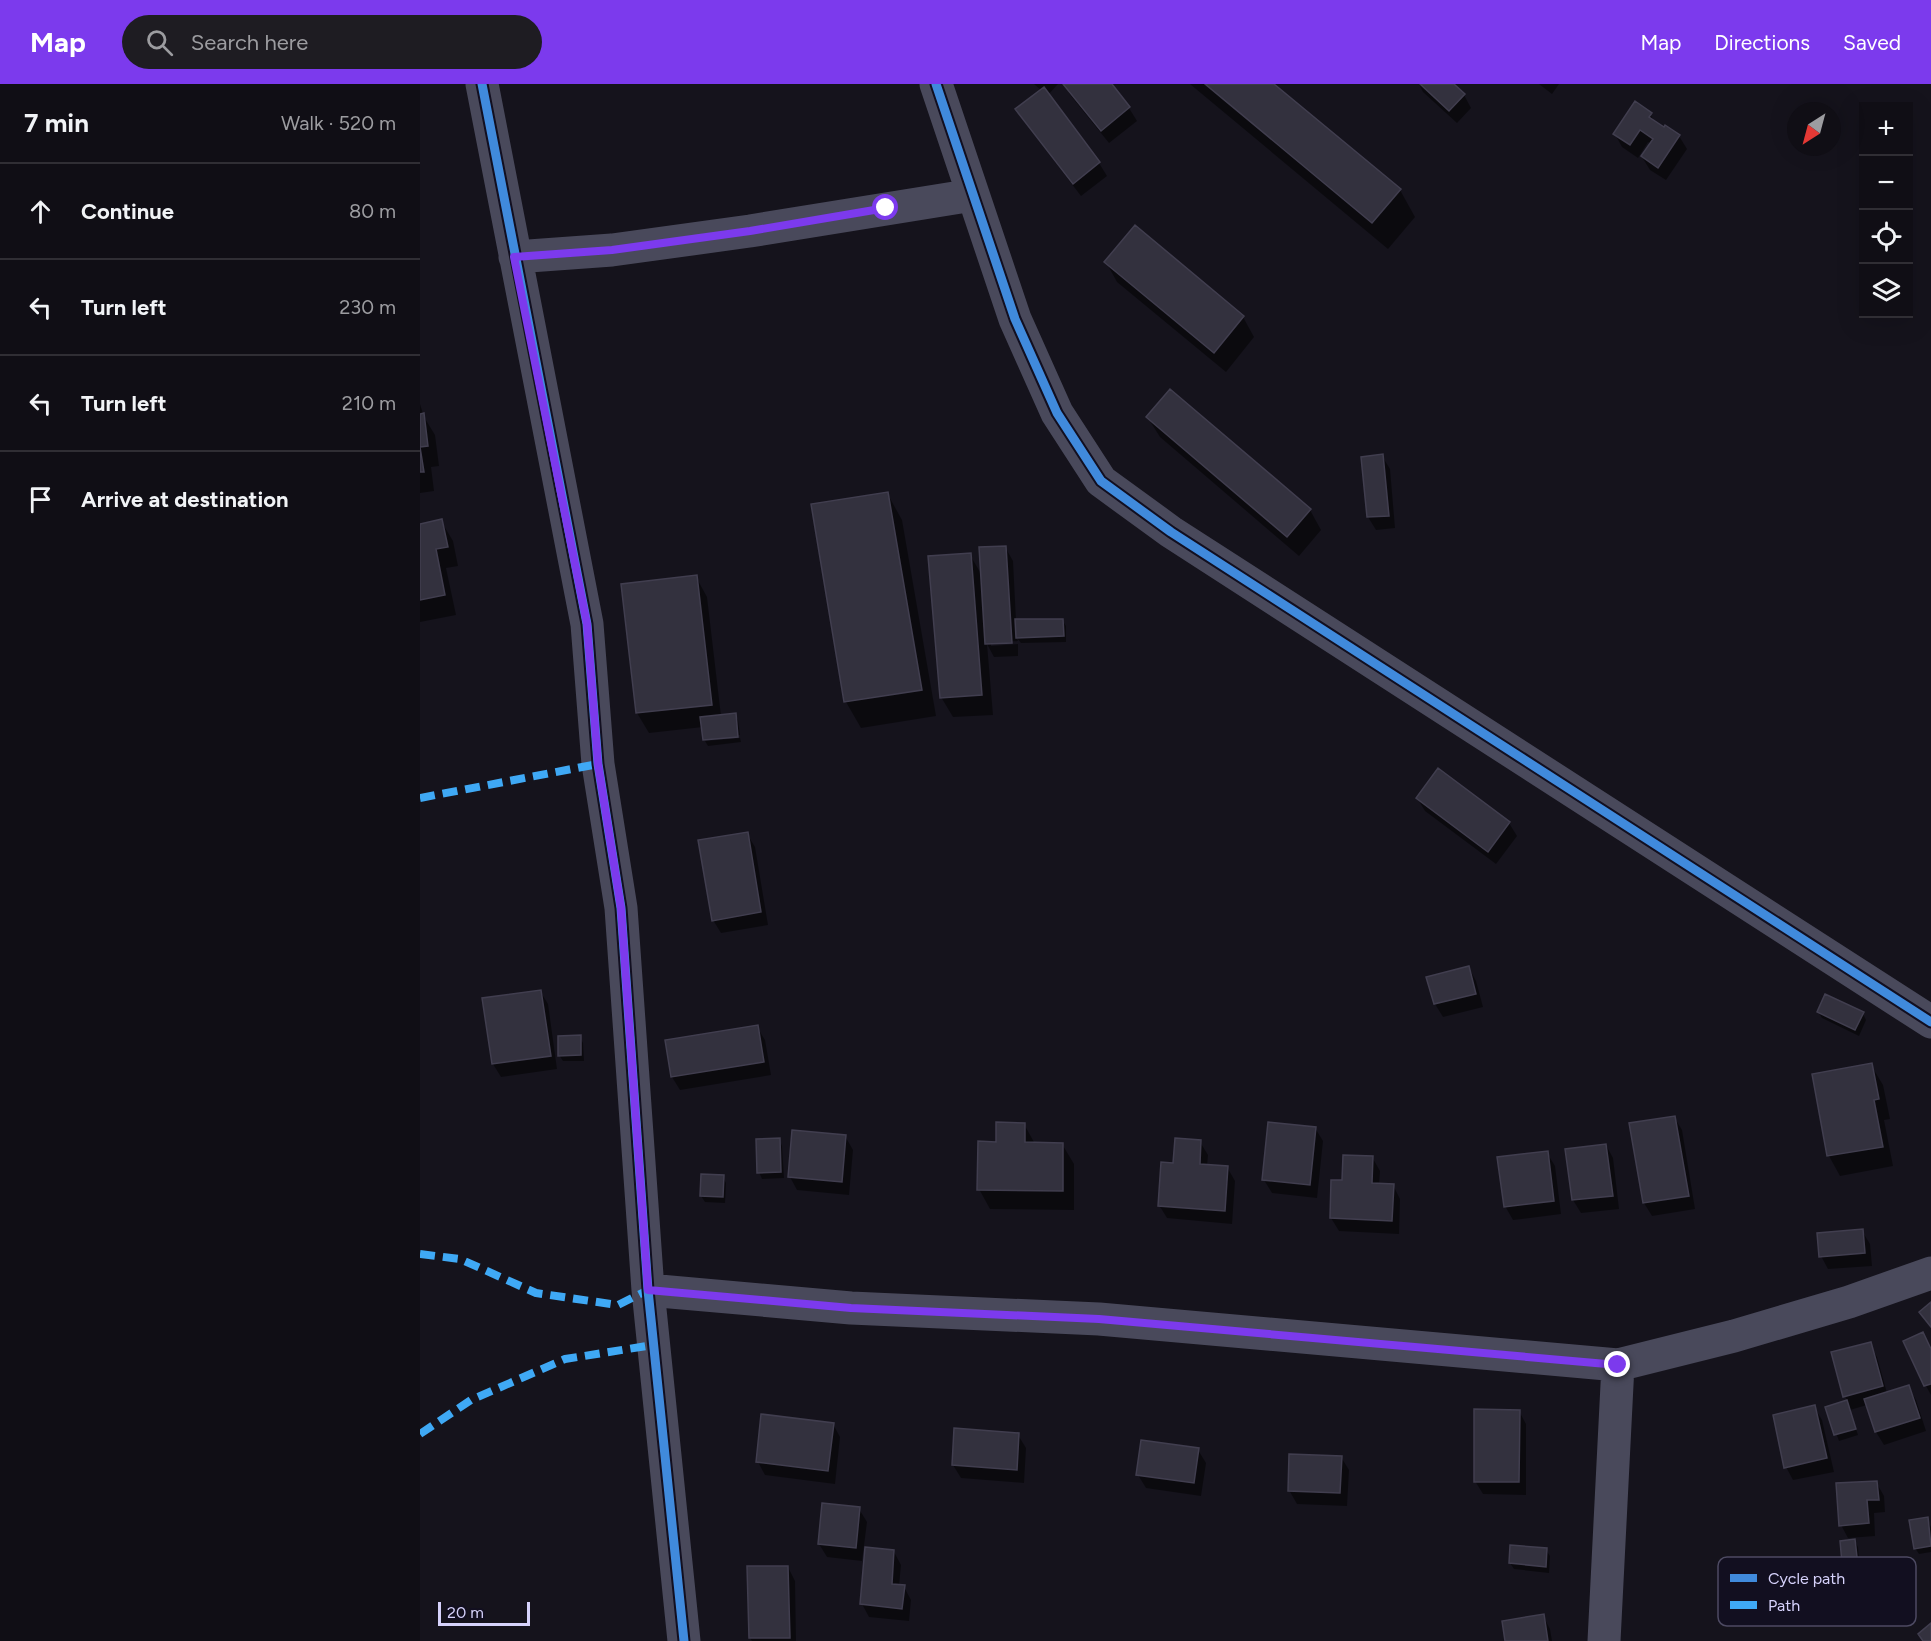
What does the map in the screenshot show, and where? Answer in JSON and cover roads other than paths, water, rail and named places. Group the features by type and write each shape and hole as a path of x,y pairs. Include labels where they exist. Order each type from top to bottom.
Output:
{"street":[{"path":"482,84 587,624 598,764 621,908 648,1290 684,1641"},
{"path":"936,84 1020,329 1058,413 1101,481 1171,532 1931,1022"},
{"path":"514,257 612,250 750,231 974,195"},
{"path":"648,1290 851,1308 1099,1319 1618,1365 1828,1308 1931,1273"},
{"path":"1604,1641 1618,1365"}]}
